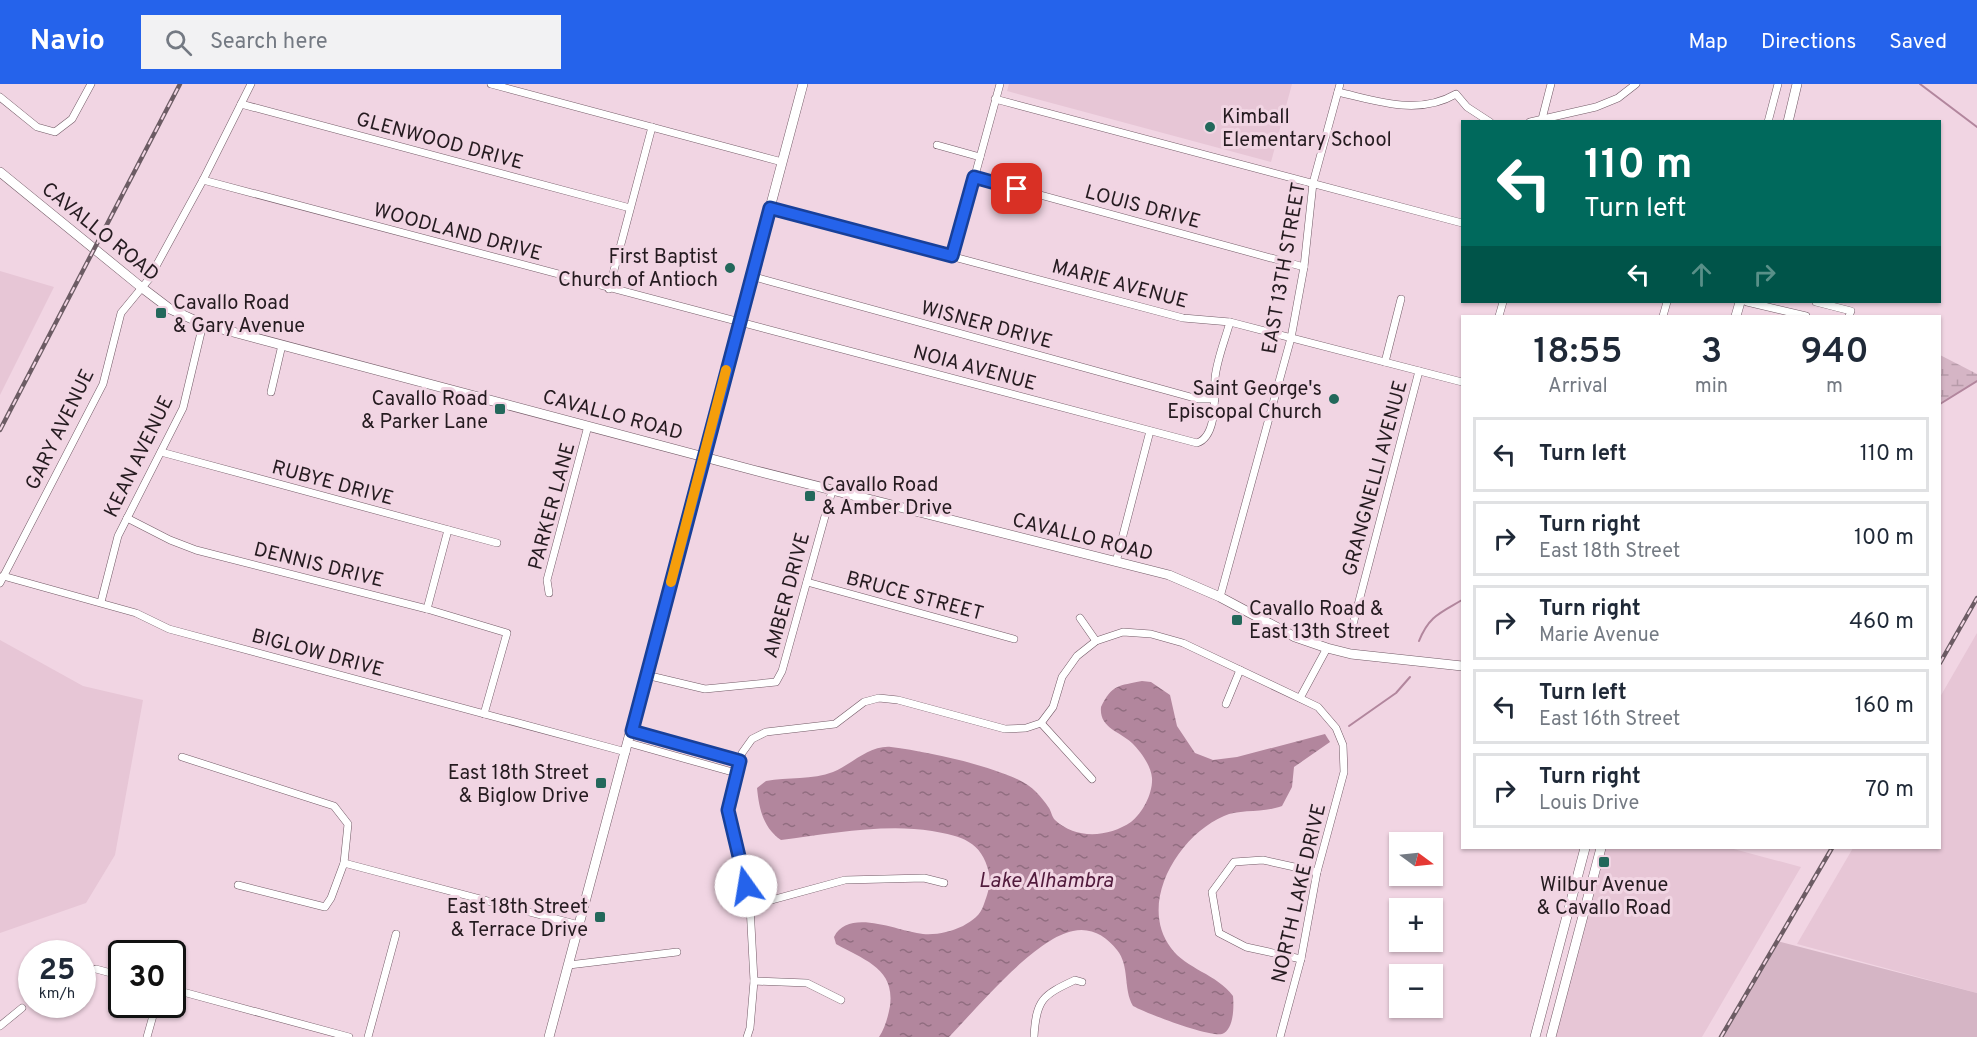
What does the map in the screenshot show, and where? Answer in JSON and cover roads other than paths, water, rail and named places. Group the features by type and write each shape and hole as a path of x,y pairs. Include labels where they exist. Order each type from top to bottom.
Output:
{"street":[{"path":"0,97 37,127 55,132 72,119 91,84"},
{"name":"GARY AVENUE","path":"2,580 103,384 121,314 149,279 203,180 251,84"},
{"path":"491,84 782,162"},
{"path":"549,1037 803,84"},
{"path":"952,256 1000,84"},
{"path":"1454,84 1456,94 1467,107 1487,120"},
{"path":"1551,84 1542,120 1596,107 1618,98 1636,84"},
{"path":"1769,120 1778,84"},
{"path":"1788,120 1797,84"},
{"path":"1339,88 1409,107 1445,101 1456,94"},
{"name":"EAST 13TH STREET","path":"1220,597 1291,338 1304,267 1313,183 1339,88"},
{"path":"995,99 1461,223"},
{"name":"GLENWOOD DRIVE","path":"241,104 630,208"},
{"path":"609,288 652,127"},
{"path":"937,146 980,157"},
{"name":"CAVALLO ROAD","path":"0,172 170,309 203,324 832,491 1169,575 1220,597 1295,638 1327,648 1351,654 1461,666"},
{"name":"LOUIS DRIVE","path":"974,177 1304,267"},
{"name":"WOODLAND DRIVE","path":"203,180 739,322"},
{"name":"MARIE AVENUE","path":"770,208 1183,318 1230,322 1461,382"},
{"name":"WISNER DRIVE","path":"751,276 1198,399 1215,399"},
{"path":"1385,362 1401,299"},
{"path":"1751,303 1802,315"},
{"path":"1820,303 1851,311 1849,315"},
{"name":"NOIA AVENUE","path":"739,322 1197,443 1203,441 1207,436 1215,399"},
{"path":"1215,399 1215,376 1230,322"},
{"name":"KEAN AVENUE","path":"101,602 118,536 183,408 203,324"},
{"path":"271,392 282,345"},
{"name":"GRANGNELLI AVENUE","path":"1352,628 1419,370"},
{"name":"PARKER LANE","path":"549,593 547,580 588,426"},
{"path":"1116,562 1150,431"},
{"name":"RUBYE DRIVE","path":"161,452 497,543"},
{"name":"AMBER DRIVE","path":"646,675 705,689 776,682 782,671 832,491"},
{"name":"DENNIS DRIVE","path":"127,518 170,540 196,550 427,609 507,633 484,714"},
{"path":"427,609 448,530"},
{"name":"BIGLOW DRIVE","path":"2,580 101,602 136,613 169,629 484,714 627,747 738,768"},
{"name":"BRUCE STREET","path":"807,582 1014,639"},
{"path":"1080,618 1096,641"},
{"path":"747,1037 750,1028 754,981 750,906 728,810 742,753 752,739 766,732 835,724 864,702 879,698 898,700 1005,729 1026,728 1041,723 1053,707 1062,677 1077,656 1096,641 1123,632 1151,634 1183,643 1300,698 1327,648"},
{"path":"1226,704 1240,670"},
{"name":"NORTH LAKE DRIVE","path":"1280,1037 1301,959 1317,872 1344,772 1343,745 1336,728 1329,717 1318,707 1300,698"},
{"path":"1041,723 1092,779"},
{"path":"632,731 738,768"},
{"path":"182,757 334,806 348,824 344,862 331,898 325,906 238,885"},
{"path":"1535,1037 1585,849"},
{"path":"1551,1037 1601,849"},
{"path":"1301,959 1246,947 1219,933 1212,892 1234,861 1263,860 1317,872"},
{"path":"344,862 579,925"},
{"path":"750,906 845,880 924,878 944,883"},
{"path":"368,1037 396,934"},
{"path":"569,965 677,952"},
{"path":"1557,957 1558,972 1555,992 1561,998"},
{"path":"96,969 108,972"},
{"path":"1034,1037 1035,1013 1049,992 1075,980 1082,982"},
{"path":"754,981 807,983 841,1000"},
{"path":"186,993 349,1037"},
{"path":"0,1026 18,1011"},
{"path":"147,1037 152,1018"}],"water":[{"name":"Lake Alhambra","path":"1142,681 1151,682 1170,695 1177,726 1195,753 1213,760 1237,757 1325,734 1330,742 1294,767 1292,787 1282,806 1224,816 1207,825 1192,838 1178,854 1161,891 1159,911 1162,930 1171,948 1185,961 1219,982 1233,996 1229,1028 1222,1034 1204,1032 1133,1006 1128,992 1124,963 1117,950 1098,934 1080,930 1058,936 1024,960 949,1037 879,1037 890,1006 888,983 882,974 867,961 836,944 834,937 841,928 862,922 928,934 943,933 963,926 978,915 985,900 990,881 986,862 976,847 961,838 914,829 856,830 781,840 766,824 757,788 766,781 825,775 868,752 891,747 956,759 1005,774 1032,788 1050,809 1054,819 1063,826 1082,833 1113,831 1131,822 1139,813 1149,796 1152,778 1147,763 1138,750 1103,720 1101,707 1109,694 1117,687"}],"waterway":[{"path":"1920,84 1977,127"},
{"path":"1941,403 1977,381"},
{"path":"1419,641 1431,620 1461,601"},
{"path":"1349,726 1396,693 1410,677"}],"railway":[{"path":"0,430 180,84"},
{"path":"1941,661 1977,598"},
{"path":"1721,1037 1831,849"}],"place":[{"name":"Kimball Elementary School","path":"1210,127"},
{"name":"First Baptist Church of Antioch","path":"730,268"},
{"name":"Cavallo Road & Gary Avenue","path":"161,313"},
{"name":"Saint George's Episcopal Church","path":"1334,399"},
{"name":"Cavallo Road & Parker Lane","path":"500,409"},
{"name":"Cavallo Road & Amber Drive","path":"810,496"},
{"name":"Cavallo Road & East 13th Street","path":"1237,620"},
{"name":"East 18th Street & Biglow Drive","path":"601,783"},
{"name":"Wilbur Avenue & Cavallo Road","path":"1604,862"},
{"name":"East 18th Street & Terrace Drive","path":"600,917"}]}
